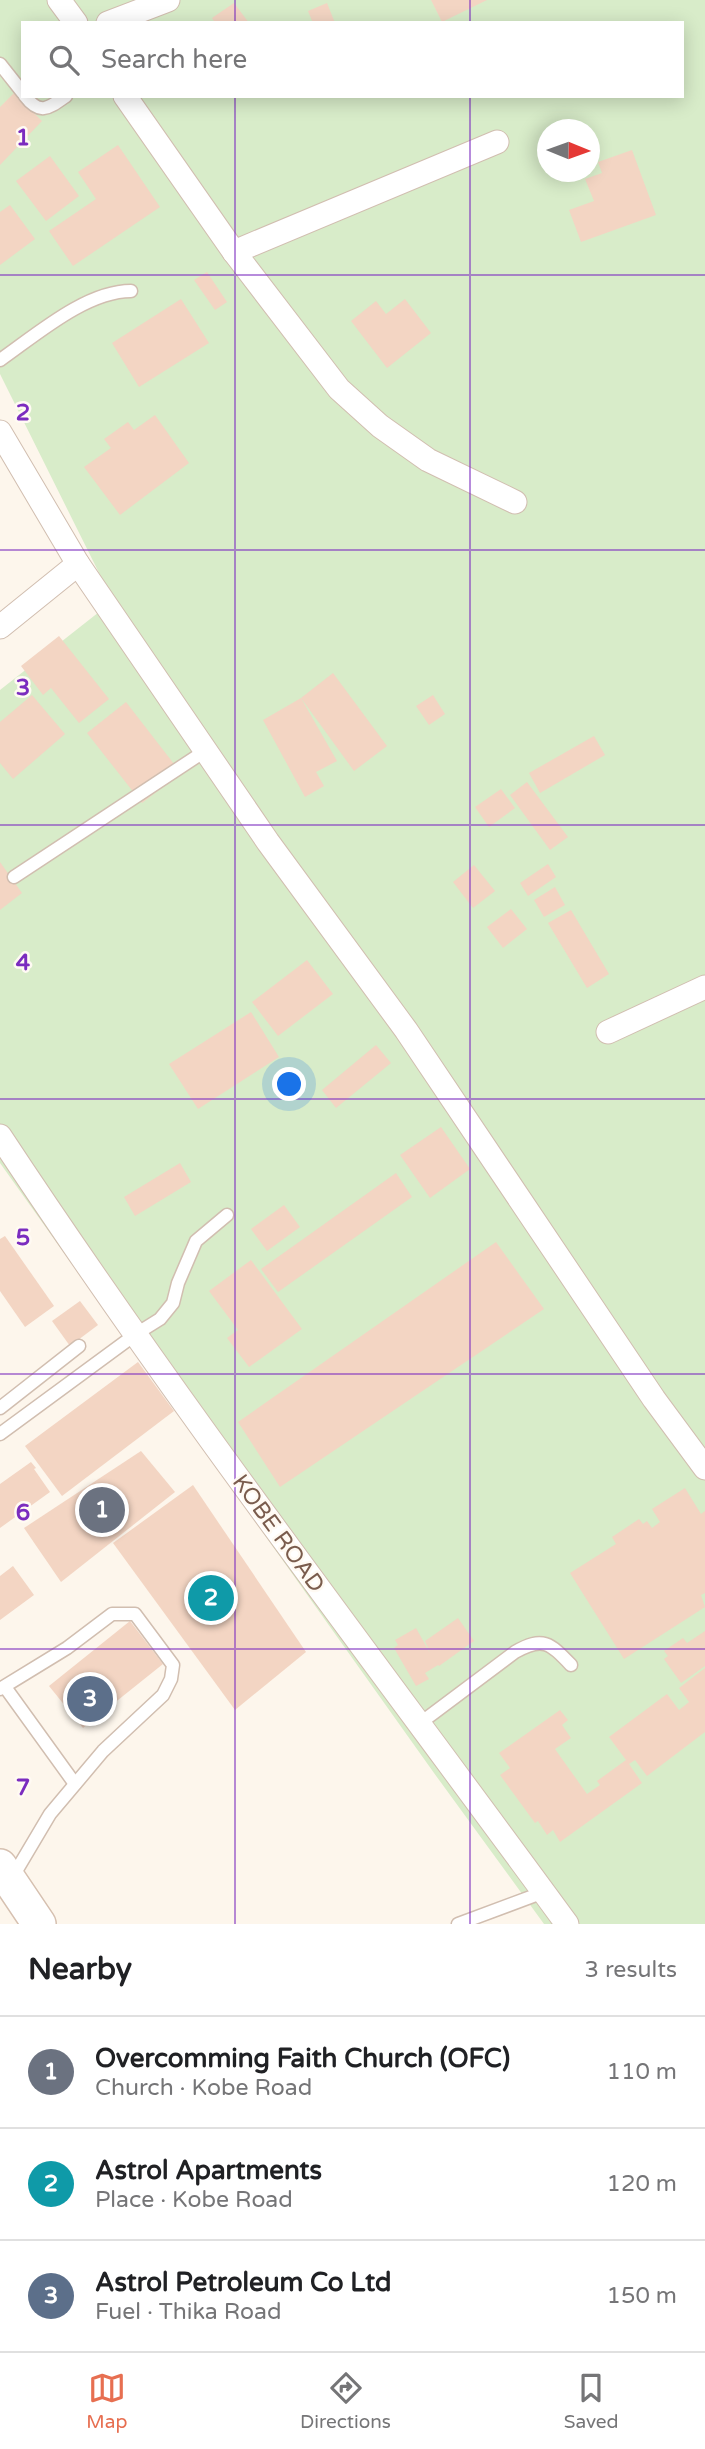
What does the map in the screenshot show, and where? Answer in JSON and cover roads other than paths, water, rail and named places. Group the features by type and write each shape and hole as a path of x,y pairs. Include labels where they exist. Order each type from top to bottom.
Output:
{"main road":[{"path":"5,1873 39,1924"}],"street":[{"path":"59,0 75,21"},
{"path":"113,21 168,0"},
{"path":"126,98 234,253 339,389 380,426 428,460 515,502"},
{"path":"234,253 497,142"},
{"path":"0,432 78,564 205,751 406,1030 654,1399 705,1468"},
{"path":"0,627 78,564"},
{"path":"608,1032 705,987"},
{"name":"KOBE ROAD","path":"0,1136 136,1334 568,1924"}],"lane":[{"path":"0,64 21,91"},
{"path":"26,98 33,107 48,108 63,98"},
{"path":"0,360 61,318 104,294 131,291"},
{"path":"14,877 205,751"},
{"path":"0,1434 160,1318 173,1303 178,1283 196,1241 227,1215"},
{"path":"0,1408 79,1346"},
{"path":"5,1873 103,1751 163,1695 172,1679 173,1665 135,1614 112,1614 67,1648 3,1688 75,1784"},
{"path":"419,1724 529,1644 539,1642 551,1646 571,1665"},
{"path":"458,1924 544,1892"}],"place":[{"name":"Overcomming Faith Church (OFC)","path":"102,1510"},
{"name":"Astrol Apartments","path":"211,1598"},
{"name":"Astrol Petroleum Co Ltd","path":"90,1699"}]}
